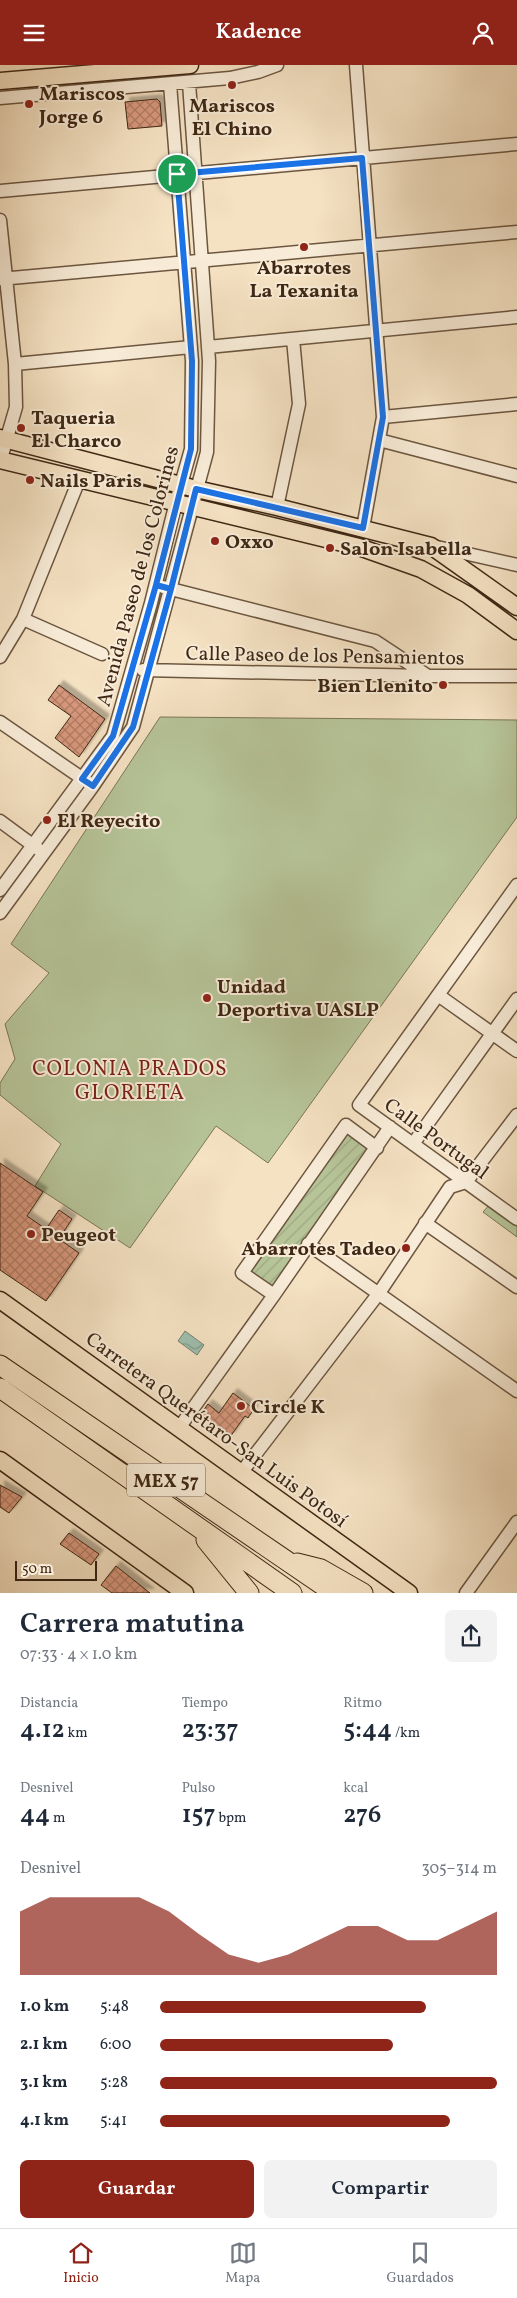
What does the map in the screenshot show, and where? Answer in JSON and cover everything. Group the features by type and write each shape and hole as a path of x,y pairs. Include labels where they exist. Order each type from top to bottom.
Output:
{"highway":[{"name":"MEX 57","path":"0,1365 334,1593"},
{"name":"MEX 57","path":"0,1388 292,1593"},
{"path":"191,1522 249,1593"},
{"path":"282,1559 321,1569 364,1593"}],"main road":[{"path":"0,81 190,65"},
{"path":"4,439 189,487 431,546 517,607"},
{"path":"0,461 359,547 421,569 468,595 517,631"},
{"name":"Carretera Querétaro-San Luis Potosí","path":"0,1299 409,1593"},
{"path":"0,1460 185,1593"}],"street":[{"path":"0,98 189,83 230,78 258,72 277,65"},
{"path":"356,65 383,417 363,528"},
{"name":"Avenida Paseo de los Colorines","path":"0,913 44,853 113,736 156,585 176,503 189,487 207,452 208,347 189,83"},
{"name":"Avenida Paseo de los Colorines","path":"0,890 33,844 133,727 193,507 189,487 191,347 170,84"},
{"path":"0,191 517,144"},
{"path":"0,220 3,279 15,364 16,407 4,439 0,461"},
{"path":"3,279 184,264 517,232"},
{"path":"208,347 517,317"},
{"path":"277,507 299,404 293,339"},
{"path":"15,364 191,347"},
{"path":"383,417 517,404"},
{"path":"379,440 517,476"},
{"path":"0,657 23,619 79,480"},
{"path":"431,546 517,565"},
{"path":"156,585 375,641 428,676"},
{"path":"23,619 102,654"},
{"name":"Calle Paseo de los Pensamientos","path":"133,669 428,676 517,676"},
{"path":"0,722 87,783"},
{"path":"0,821 44,853"},
{"path":"517,885 438,995 517,1051"},
{"name":"Calle Portugal","path":"438,995 359,1105 517,1219"},
{"path":"413,1144 517,999"},
{"path":"241,1473 379,1293 450,1187 466,1183 512,1131 517,1115"},
{"path":"274,1295 242,1273 346,1125 377,1148"},
{"path":"179,1428 390,1127"},
{"path":"425,1223 517,1287"},
{"path":"308,1244 517,1391"},
{"path":"466,1593 517,1522"}],"green space":[{"name":"Unidad Deportiva UASLP","path":"160,717 517,720 517,817 268,1163 216,1126 130,1248 35,1186 61,1144 0,1095 0,1083 15,1059 5,1024 49,973 11,944"},
{"path":"347,1134 369,1150 272,1287 249,1272"},
{"path":"491,1203 517,1222 517,1237 483,1212"}],"water":[{"path":"185,1331 204,1345 197,1355 178,1341"}],"building":[{"path":"157,99 160,102 162,126 128,129 125,102"},
{"path":"59,685 105,719 79,757 55,738 71,716 48,700"},
{"name":"Peugeot","path":"0,1163 43,1192 27,1216 46,1229 59,1210 72,1219 59,1239 79,1253 46,1301 0,1270"},
{"path":"233,1393 254,1409 248,1418 245,1416 230,1437 200,1415 208,1404 219,1413"},
{"path":"0,1485 22,1497 9,1513 0,1507"},
{"path":"69,1533 99,1554 91,1565 60,1544"},
{"path":"116,1566 150,1593 112,1593 101,1585"}],"place":[{"name":"Mariscos El Chino","path":"232,85"},
{"name":"Mariscos Jorge 6","path":"29,104"},
{"name":"Abarrotes La Texanita","path":"304,247"},
{"name":"Taqueria El Charco","path":"21,428"},
{"name":"Nails Paris","path":"30,480"},
{"name":"Oxxo","path":"215,541"},
{"name":"Salon Isabella","path":"330,548"},
{"name":"Bien Llenito","path":"443,685"},
{"name":"El Reyecito","path":"47,820"},
{"name":"Unidad Deportiva UASLP","path":"207,998"},
{"name":"Peugeot","path":"31,1234"},
{"name":"Abarrotes Tadeo","path":"406,1248"},
{"name":"Circle K","path":"241,1406"}],"district":[{"name":"COLONIA PRADOS GLORIETA","path":"130,1080"}],"route":[{"path":"177,174 192,361 191,449 156,585 171,589 150,670 133,727 93,786 82,779 113,736 156,585 171,589 196,489 363,528 383,417 362,158 177,174"}]}
